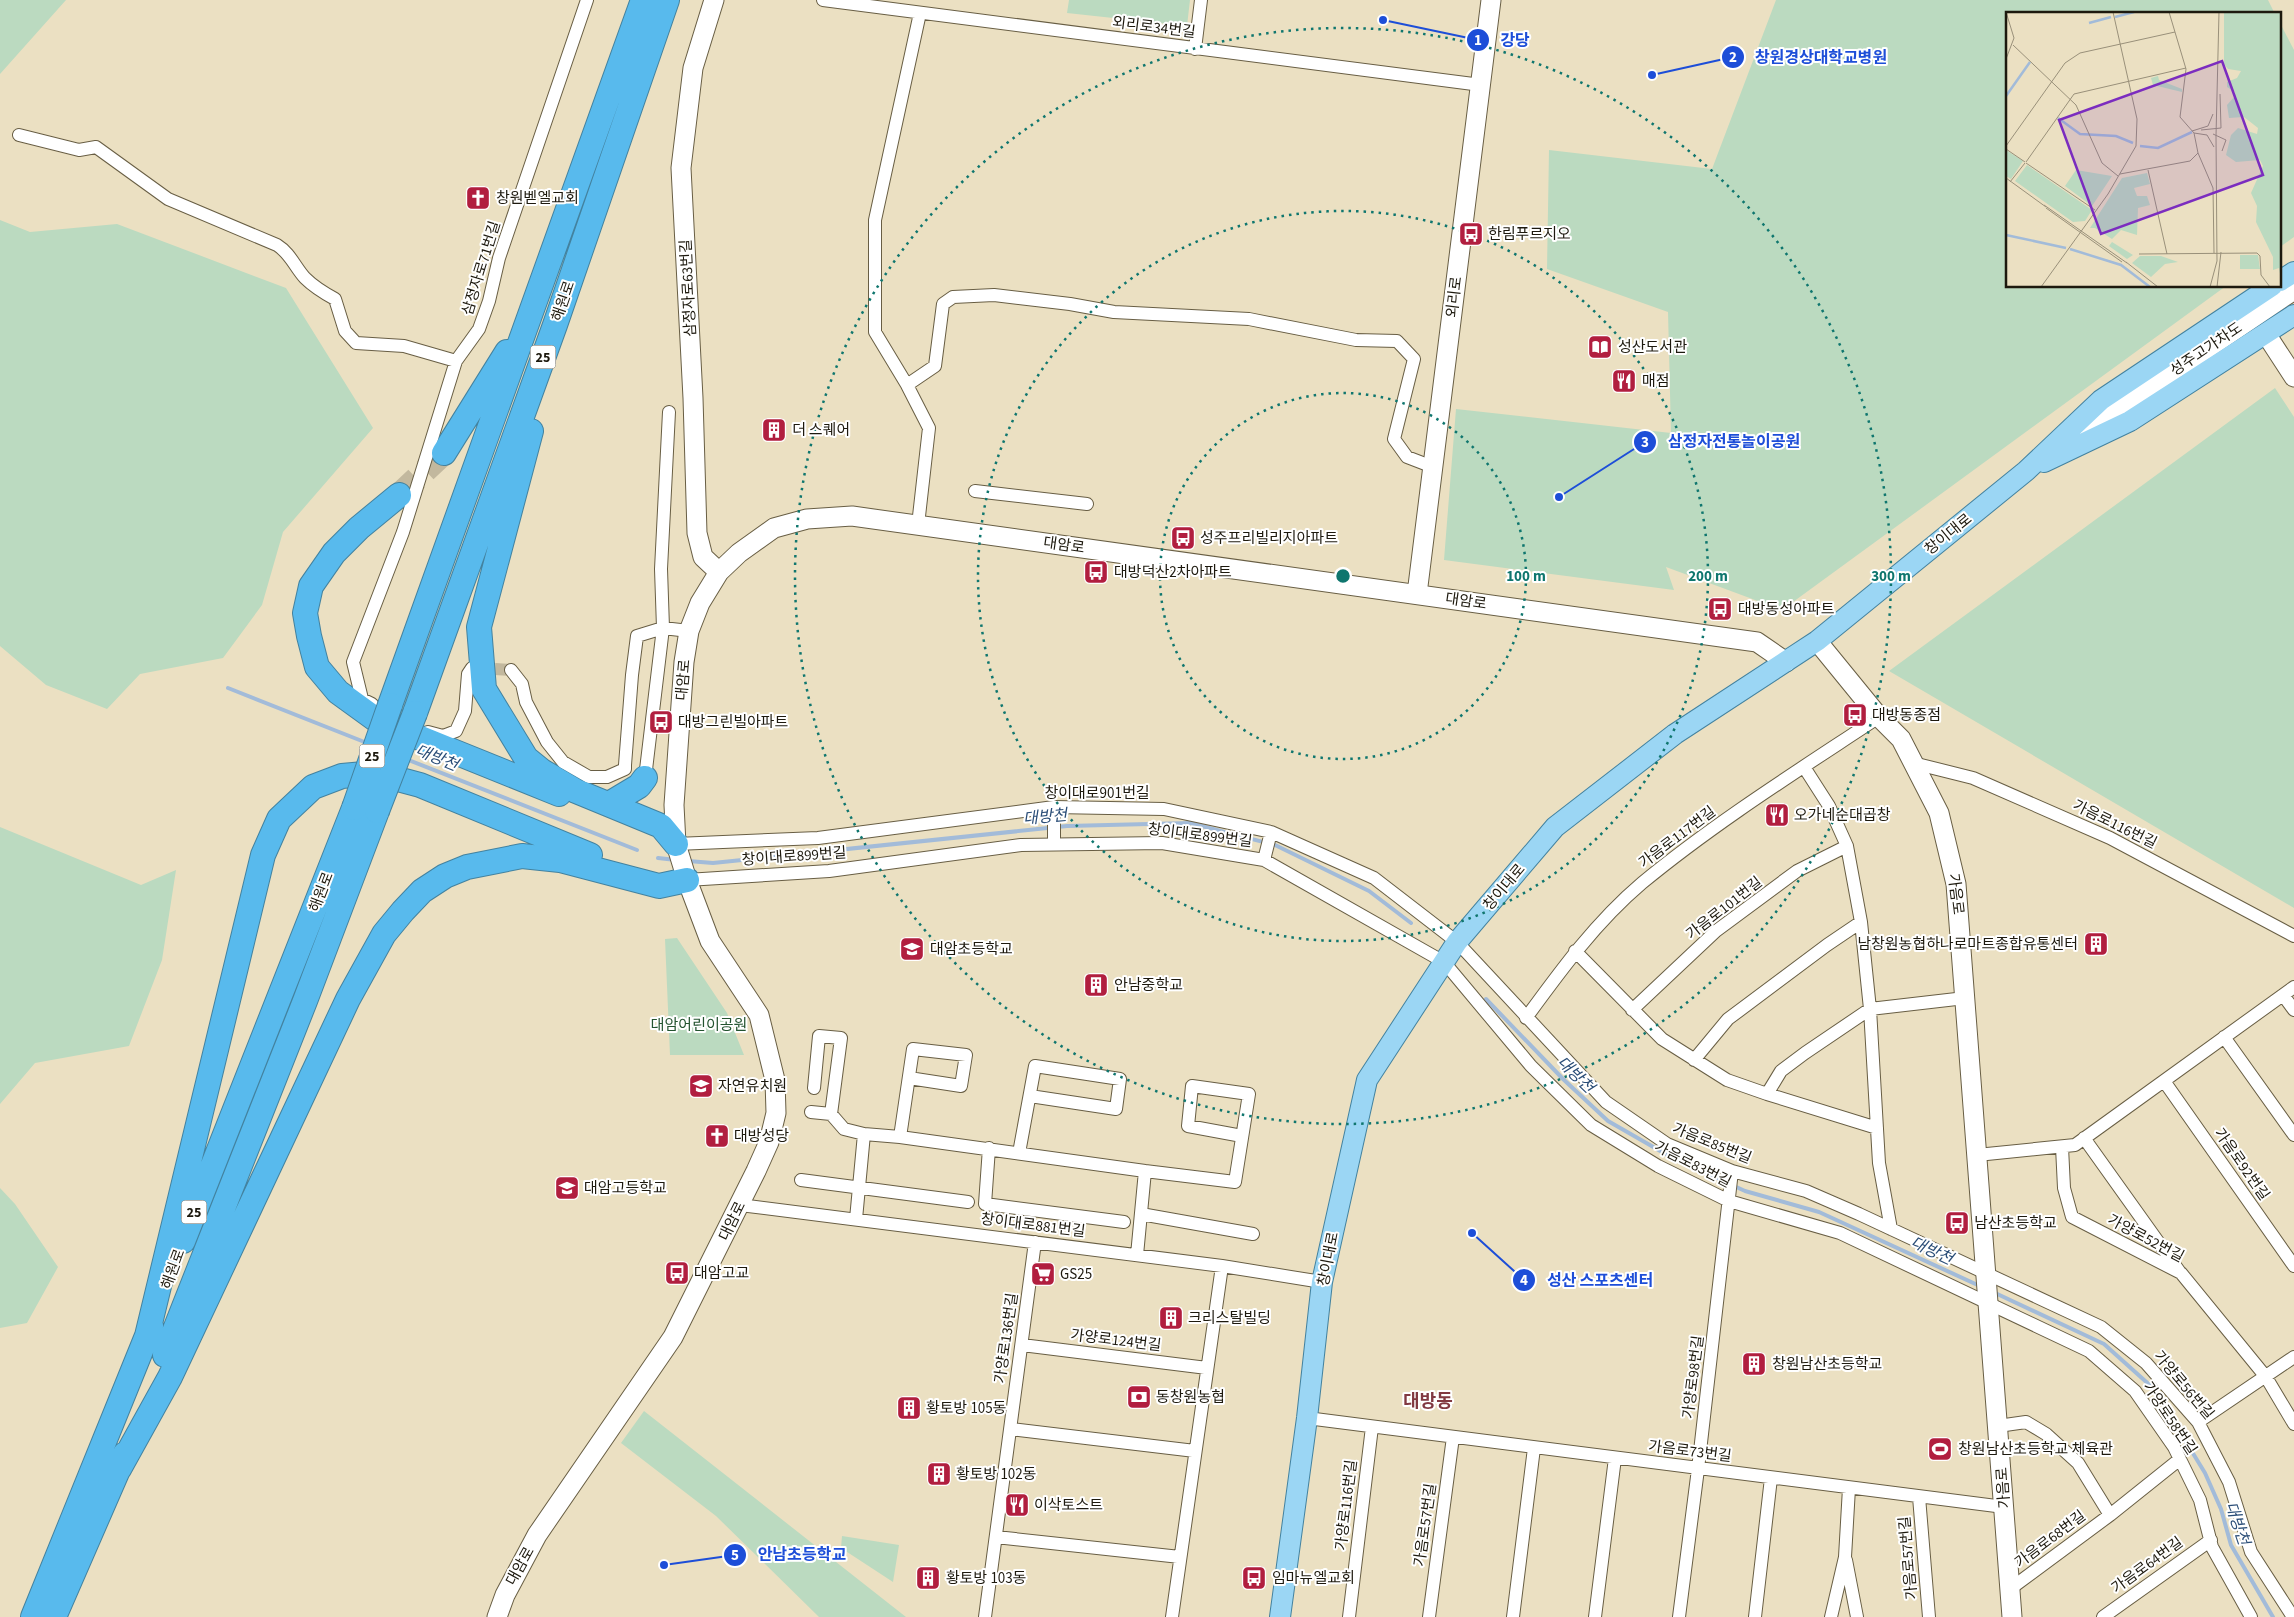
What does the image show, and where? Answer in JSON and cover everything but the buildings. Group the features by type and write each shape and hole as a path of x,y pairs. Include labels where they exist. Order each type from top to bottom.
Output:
{"highway":[{"name":"해원로","path":"54,1617 119,1469 305,1001 365,810 390,705 643,0"},
{"name":"해원로","path":"33,1617 146,1340 212,1162 365,810 415,713 555,325 667,0"},
{"path":"444,453 531,315"},
{"path":"555,325 532,429 478,627 484,689 526,758 542,771 576,791 661,826 676,844"},
{"path":"399,495 359,528 334,553 311,586 305,613 317,667 338,692 378,721 643,828 676,844"},
{"path":"146,1340 263,855 279,819 313,788 342,776 376,773 420,786 596,858 631,878"},
{"path":"609,804 639,786 645,778"},
{"path":"119,1469 170,1377 348,1000 384,934 422,891 445,876 466,867 522,856 560,860 598,872 631,878 659,886 686,880"}],"main road":[{"path":"2282,280 2294,272"},
{"path":"2026,470 2101,400 2269,288"},
{"path":"2026,470 2130,421 2294,315"},
{"name":"창이대로","path":"1280,1617 1307,1418 1322,1282 1367,1080 1457,942 1555,827 1675,734 1817,641 2026,470"}],"street":[{"name":"삼정자로71번길","path":"472,668 468,674 465,711 456,731 443,736 430,733 362,699 353,662 403,532 456,361 479,330 490,300 499,258 587,0"},
{"name":"삼정자로63번길","path":"714,0 693,68 681,168 693,398 697,532 703,557 719,572"},
{"name":"외리로34번길","path":"823,0 1481,85"},
{"path":"1195,49 1201,0"},
{"name":"외리로","path":"1417,594 1492,0"},
{"path":"918,525 929,428 907,385 875,332 875,220 920,13"},
{"path":"19,136 79,150 96,147 168,199 285,250 304,277 319,290 335,299 345,331 356,343 404,346 456,361"},
{"name":"성주고가차도","path":"2118,409 2294,290"},
{"path":"907,385 935,366 943,304 953,297 994,295 1070,304 1114,312 1249,319 1356,340 1397,341 1414,359 1394,439 1407,457 1433,467"},
{"path":"2266,334 2294,377"},
{"name":"창이대로","path":"2026,470 2118,409"},
{"path":"645,778 663,628 661,568 669,412"},
{"path":"975,492 1087,504"},
{"name":"대암로","path":"498,1617 504,1595 537,1535 673,1337 740,1205 769,1142 776,1113 775,1080 759,1015 710,940 686,880 676,844 674,805 684,662 689,631 700,603 719,572 739,554 774,528 806,519 852,516 1757,642 1786,662"},
{"path":"511,670 522,684 526,702 547,742 563,762 589,778 607,777 625,769 626,765 632,675 637,636 663,628 689,631"},
{"name":"가음로","path":"1817,641 1879,717 1901,739 1939,812 1956,884 2012,1617"},
{"name":"가음로117번길","path":"1526,1018 1575,952 1642,884 1721,824 1879,717"},
{"name":"가음로116번길","path":"1913,763 1973,778 2110,838 2294,936"},
{"path":"1804,768 1829,806 1847,846 1861,922 1870,1009 1879,1163 1891,1229"},
{"path":"1054,807 1054,844"},
{"name":"창이대로901번길","path":"676,844 818,838 1054,807 1164,809 1271,832 1374,878 1457,942"},
{"path":"1264,860 1271,832"},
{"name":"창이대로899번길","path":"686,880 829,871 1021,845 1162,843 1264,860 1444,962"},
{"name":"가음로101번길","path":"1632,1010 1716,931 1797,871 1847,846"},
{"path":"1694,1060 1728,1019 1861,922"},
{"name":"가음로85번길","path":"1457,942 1606,1102 1667,1144 1732,1171 1806,1191 1891,1229 1986,1277"},
{"path":"1575,952 1662,1039 1727,1080 1877,1128"},
{"name":"가음로83번길","path":"1444,962 1530,1066 1591,1125 1658,1166 1729,1201 1840,1233 1988,1301"},
{"path":"1977,1155 2075,1145 2294,987"},
{"path":"2283,995 2294,1010"},
{"path":"1767,1094 1781,1071 1870,1009 1965,998"},
{"path":"814,1088 819,1036 841,1038 831,1114"},
{"path":"2224,1037 2294,1135"},
{"path":"900,1137 913,1049 966,1055 961,1086 909,1078"},
{"path":"1018,1153 1035,1066 1120,1079 1116,1109 1030,1096"},
{"name":"가음로92번길","path":"2164,1081 2294,1266"},
{"path":"811,1112 831,1114 844,1129 864,1134 989,1148 1235,1182 1249,1094 1192,1086 1188,1126 1242,1136"},
{"path":"856,1219 864,1134"},
{"path":"2084,1138 2181,1274"},
{"name":"가양로52번길","path":"2062,1147 2064,1188 2072,1217 2181,1274 2266,1377 2294,1424"},
{"path":"989,1148 985,1204 1124,1222"},
{"path":"1137,1255 1145,1171"},
{"name":"가양로98번길","path":"1679,1617 1732,1171"},
{"path":"801,1180 968,1202"},
{"name":"창이대로881번길","path":"740,1205 1222,1266 1322,1282"},
{"path":"1141,1214 1253,1234"},
{"name":"가양로136번길","path":"985,1617 1036,1242"},
{"path":"1172,1617 1222,1266"},
{"name":"가양로56번길","path":"1986,1277 2100,1327 2146,1363 2198,1422 2229,1482 2251,1552 2294,1617"},
{"name":"가양로58번길","path":"1988,1301 2089,1352 2135,1391 2174,1447 2180,1459 2200,1500 2212,1547 2244,1614"},
{"name":"가양로124번길","path":"1022,1345 1207,1368"},
{"path":"2198,1422 2294,1357"},
{"name":"가음로73번길","path":"1307,1418 2004,1507"},
{"name":"가음로68번길","path":"1998,1426 2026,1422 2046,1434 2078,1463 2110,1515"},
{"name":"가양로116번길","path":"1349,1617 1372,1427"},
{"path":"1011,1429 1195,1451"},
{"name":"가음로57번길","path":"1429,1617 1453,1437"},
{"path":"1513,1617 1534,1448"},
{"path":"1596,1617 1615,1458"},
{"name":"가음로68번길","path":"2010,1589 2110,1515 2180,1459"},
{"path":"1755,1617 1771,1478"},
{"path":"1831,1617 1845,1557 1849,1488"},
{"name":"가음로57번길","path":"1919,1497 1930,1617"},
{"path":"996,1537 1180,1557"},
{"name":"가음로64번길","path":"2103,1617 2211,1540"},
{"path":"1845,1557 1857,1617"}],"green space":[{"path":"0,0 66,0 0,74"},
{"path":"1069,0 1190,0 1187,26 1067,13"},
{"path":"1776,0 2268,0 2274,12 2006,12 2006,288 2223,288 1782,610 1666,567 1674,590 1444,560 1456,409 1671,433 1668,312 1547,269 1549,150 1712,169"},
{"path":"2282,27 2294,50 2294,237 2282,246"},
{"path":"0,220 30,232 117,224 286,288 373,428 283,532 262,605 223,658 140,674 107,709 46,685 0,646"},
{"path":"2275,388 2294,417 2294,908 1889,671"},
{"path":"0,827 141,885 176,870 162,960 129,1046 35,1063 0,1104"},
{"name":"대암어린이공원","path":"677,938 727,1013 744,1055 670,1055 665,939"},
{"path":"0,1188 15,1204 58,1267 27,1323 0,1328"},
{"path":"644,1411 906,1617 819,1617 716,1516 621,1443"},
{"path":"842,1536 899,1545 893,1582 841,1548"}],"waterway":[{"name":"대방천","path":"228,688 367,743"},
{"name":"대방천","path":"406,759 637,850"},
{"name":"대방천","path":"688,861 713,863 1067,826 1190,823 1275,845 1369,891 1411,923"},
{"name":"대방천","path":"658,858 676,860"},
{"name":"대방천","path":"1486,999 1563,1079 1608,1121 1669,1156 1745,1191 1819,1212 1982,1287"},
{"name":"대방천","path":"1993,1292 2104,1344 2153,1388 2205,1473 2221,1509 2231,1545 2273,1617"}],"tunnel":[{"path":"399,495 444,453"},
{"path":"477,668 511,670"}],"place":[{"name":"강당","path":"1383,20"},
{"name":"창원경상대학교병원","path":"1652,75"},
{"name":"창원벧엘교회","path":"478,198"},
{"name":"한림푸르지오","path":"1471,234"},
{"name":"성산도서관","path":"1600,347"},
{"name":"매점","path":"1624,381"},
{"name":"더 스퀘어","path":"774,430"},
{"name":"삼정자전통놀이공원","path":"1559,497"},
{"name":"성주프리빌리지아파트","path":"1183,538"},
{"name":"대방덕산2차아파트","path":"1096,572"},
{"name":"대방동성아파트","path":"1720,609"},
{"name":"대방동종점","path":"1855,715"},
{"name":"대방그린빌아파트","path":"661,722"},
{"name":"오가네순대곱창","path":"1777,815"},
{"name":"남창원농협하나로마트종합유통센터","path":"2096,944"},
{"name":"대암초등학교","path":"912,949"},
{"name":"안남중학교","path":"1096,985"},
{"name":"자연유치원","path":"701,1086"},
{"name":"대방성당","path":"717,1136"},
{"name":"대암고등학교","path":"567,1188"},
{"name":"남산초등학교","path":"1957,1223"},
{"name":"성산 스포츠센터","path":"1472,1233"},
{"name":"대암고교","path":"677,1273"},
{"name":"GS25","path":"1043,1274"},
{"name":"크리스탈빌딩","path":"1171,1318"},
{"name":"창원남산초등학교","path":"1754,1364"},
{"name":"동창원농협","path":"1139,1397"},
{"name":"황토방 105동","path":"909,1408"},
{"name":"창원남산초등학교 체육관","path":"1940,1449"},
{"name":"황토방 102동","path":"939,1474"},
{"name":"이삭토스트","path":"1017,1505"},
{"name":"안남초등학교","path":"664,1565"},
{"name":"황토방 103동","path":"928,1578"},
{"name":"임마뉴엘교회","path":"1254,1578"}],"district":[{"name":"대방동","path":"1428,1401"}]}
